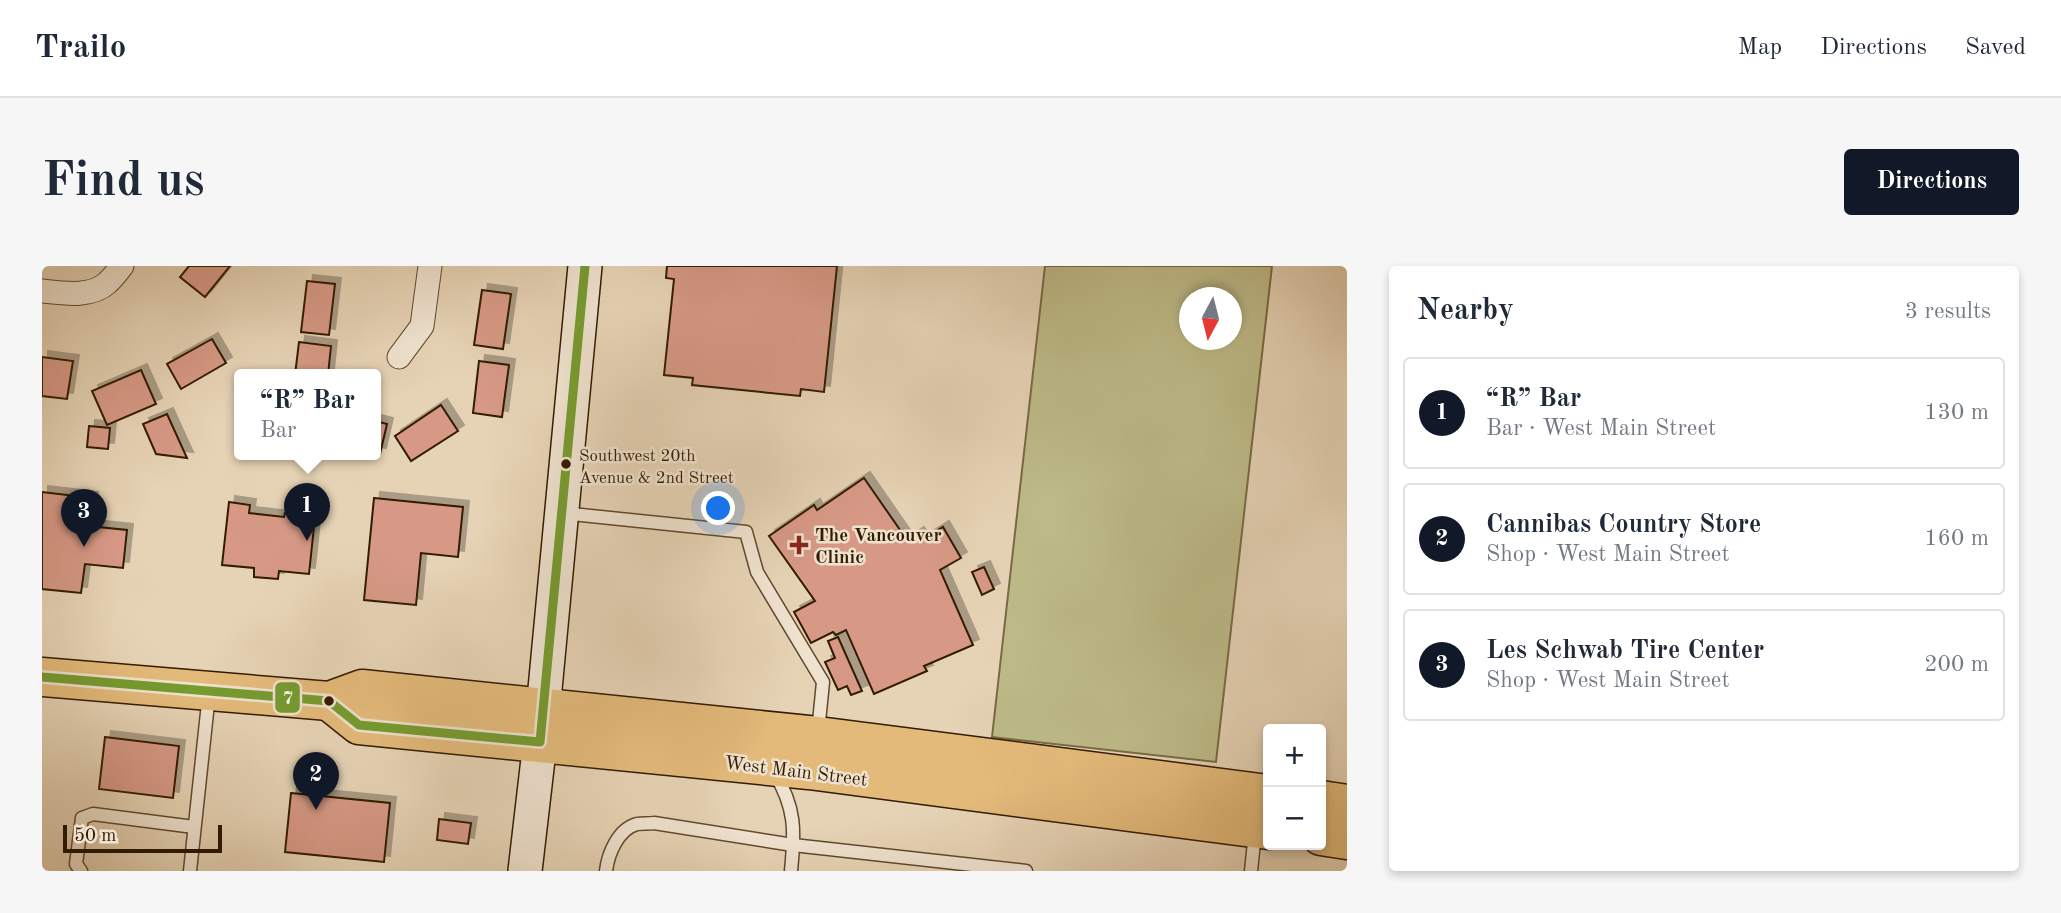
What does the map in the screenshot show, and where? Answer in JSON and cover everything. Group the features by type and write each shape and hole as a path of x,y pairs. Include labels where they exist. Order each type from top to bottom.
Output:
{"highway":[{"name":"West Main Street","path":"42,677 330,701 362,689 771,766 1261,811"},
{"name":"West Main Street","path":"542,724 818,736 1261,811"},
{"path":"1326,801 1347,804"},
{"path":"1326,837 1347,840"}],"street":[{"path":"42,291 68,294 109,290 122,266"},
{"path":"399,358 422,326 430,266"},
{"path":"525,871 542,724 585,266"}],"lane":[{"path":"561,513 746,532 757,572 823,682 818,736"},
{"path":"190,871 209,691"},
{"path":"771,766 787,792 795,837 791,871"},
{"path":"1251,871 1261,811"},
{"path":"81,871 76,864 82,818 93,814 194,827"},
{"path":"606,871 613,848 621,835 635,824 654,823 793,845 1026,871"}],"shaded area":[{"path":"1045,266 1272,266 1216,762 992,737"}],"building":[{"path":"189,266 230,266 205,297 180,277"},
{"path":"667,266 837,266 824,392 801,389 800,396 692,385 693,378 664,375 674,279 666,278"},
{"path":"307,281 335,284 329,335 301,332"},
{"path":"482,290 511,294 503,349 474,345"},
{"path":"212,339 226,363 181,389 167,364"},
{"path":"299,342 331,346 329,369 296,369"},
{"path":"42,357 73,361 67,399 42,396"},
{"path":"479,361 509,365 502,417 473,413"},
{"path":"141,370 156,404 107,425 92,391"},
{"path":"441,405 458,431 411,461 395,436"},
{"path":"167,414 187,458 156,454 143,424"},
{"path":"381,422 387,424 381,450"},
{"path":"89,426 110,428 108,449 87,447"},
{"path":"864,478 907,540 918,533 922,540 943,527 961,558 940,570 973,645 924,666 927,671 874,694 846,630 836,635 833,632 811,643 794,612 815,601 769,536 814,505 817,510"},
{"path":"42,492 92,498 89,526 127,530 123,568 85,564 81,593 42,589"},
{"path":"374,498 463,507 458,557 421,553 416,605 364,600"},
{"path":"229,502 250,505 249,513 284,517 285,513 315,517 309,574 279,571 278,579 254,577 254,568 222,565"},
{"path":"984,567 994,589 982,595 972,572"},
{"path":"838,637 862,691 851,695 847,686 838,690 825,662 835,658 828,641"},
{"path":"105,737 179,746 173,798 99,789"},
{"path":"291,793 390,803 384,862 285,852"},
{"path":"439,819 471,823 468,844 437,840"}],"transit line":[{"name":"7","path":"42,677 329,701 359,725 540,742 585,266"}],"place":[{"name":"Southwest 20th Avenue & 2nd Street","path":"566,464"},
{"name":"“R” Bar","path":"307,541"},
{"name":"The Vancouver Clinic","path":"799,545"},
{"name":"Les Schwab Tire Center","path":"84,547"},
{"name":"Cannibas Country Store","path":"316,810"}]}
